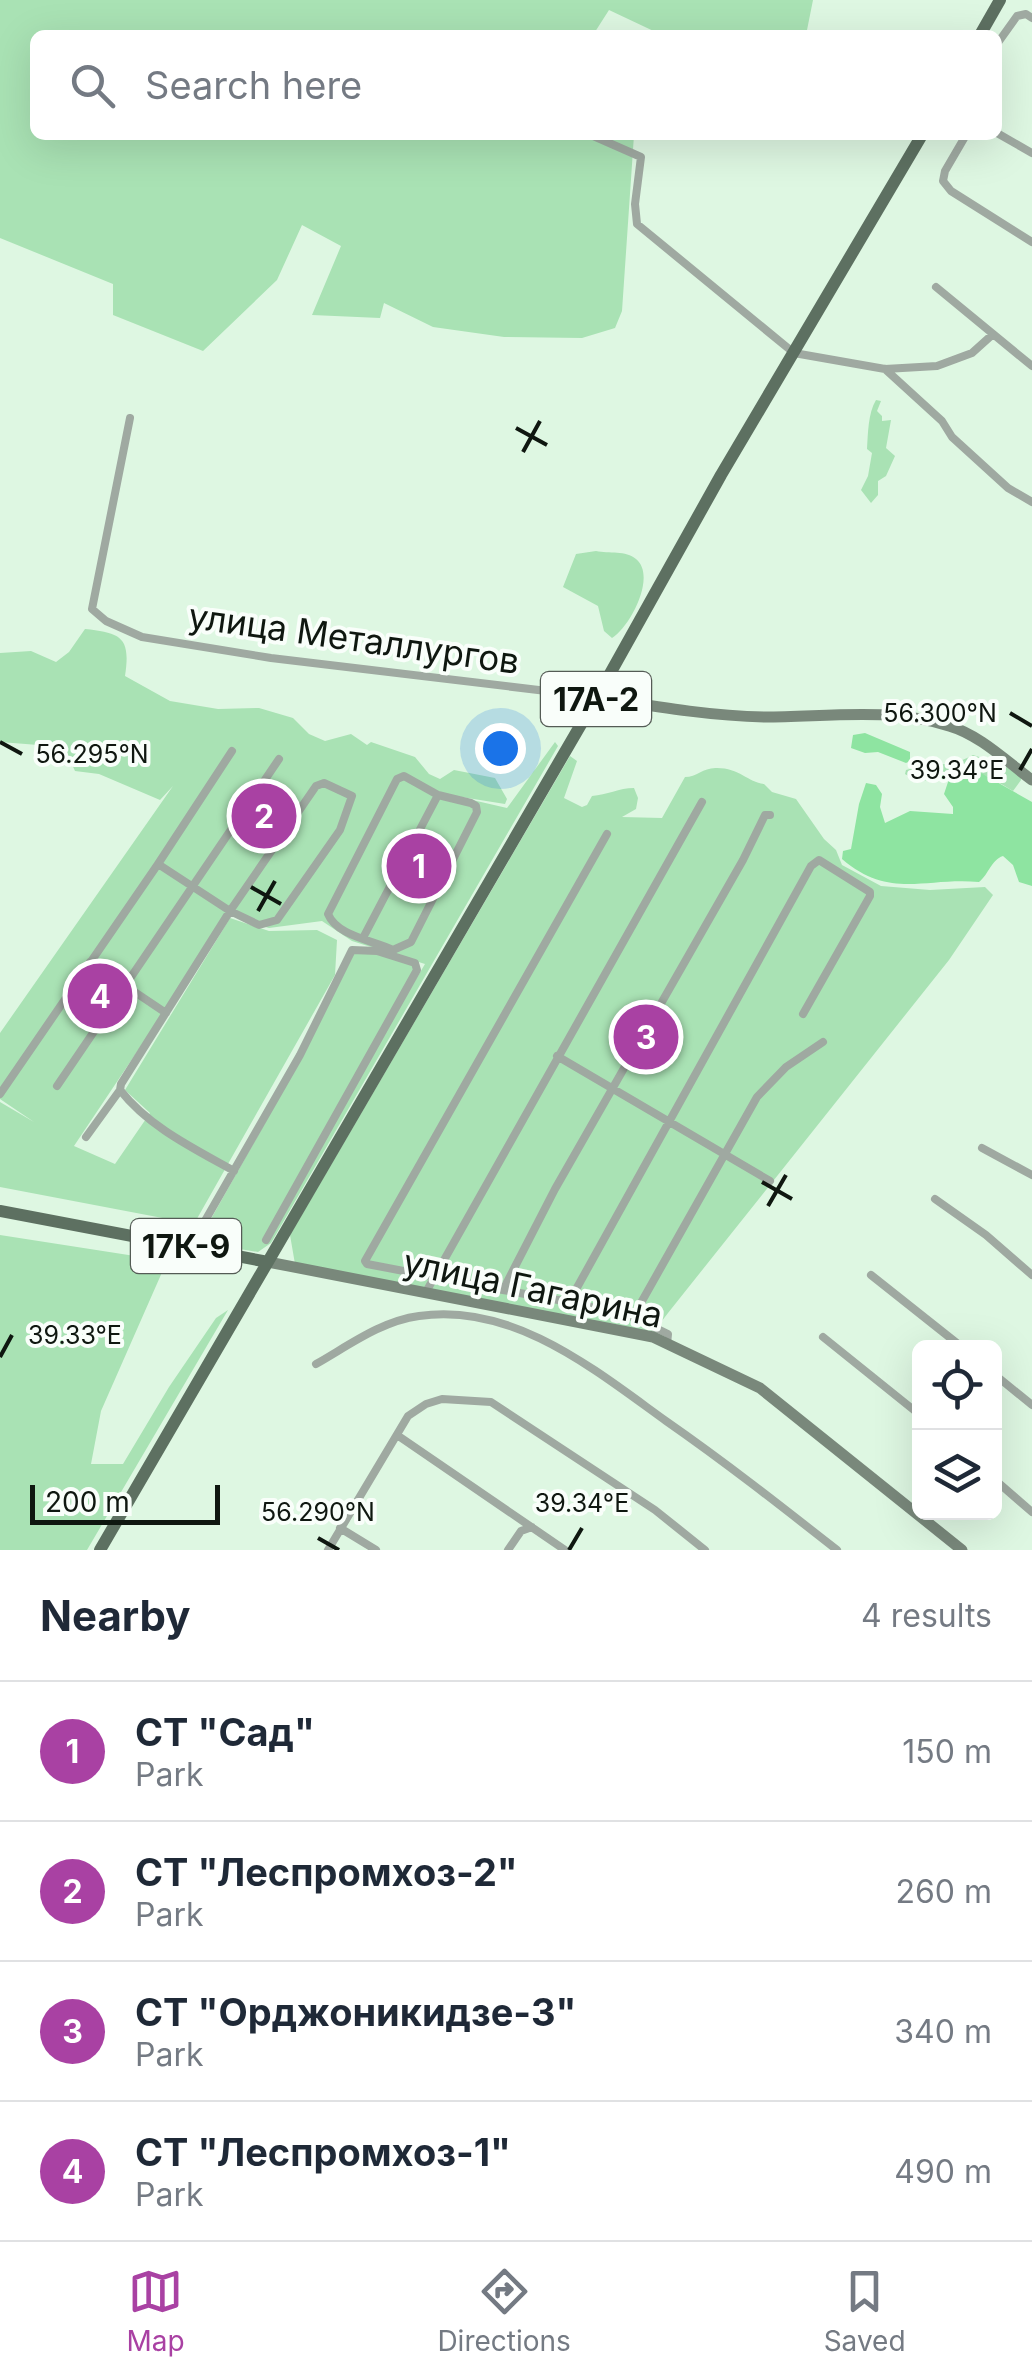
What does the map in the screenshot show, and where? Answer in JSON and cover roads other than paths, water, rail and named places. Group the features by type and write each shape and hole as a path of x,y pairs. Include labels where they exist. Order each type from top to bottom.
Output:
{"main road":[{"path":"983,30 1000,0"},
{"name":"17А-2","path":"100,1550 919,140"},
{"name":"улица Металлургов","path":"598,697 762,717 872,714 925,719 971,735 1032,780"},
{"name":"17К-9","path":"0,1212 268,1262"},
{"name":"улица Гагарина","path":"268,1262 652,1337 760,1388 962,1550"}],"street":[{"path":"1002,37 1017,16 1026,14 1032,18"},
{"path":"1002,136 1032,153"},
{"path":"602,140 641,157 635,204 637,224 794,353 885,369 936,366 972,353 992,334"},
{"path":"963,140 943,182 1032,242"},
{"path":"936,287 1032,366"},
{"path":"885,369 909,387 942,420 952,437 1008,488 1032,502"},
{"name":"улица Металлургов","path":"130,418 92,610 106,622 142,637 272,658 598,697"},
{"path":"0,1094 232,751"},
{"path":"57,1086 279,759"},
{"path":"344,932 364,936 393,950 411,942 477,812 471,803 438,795 404,776 397,780 328,914 328,919 344,932 352,950"},
{"path":"86,1138 230,911 316,786 324,783 352,796 340,830 277,920 259,925 230,911 158,864"},
{"path":"364,936 438,795"},
{"path":"426,1292 702,802"},
{"path":"502,1290 555,1189 743,860 756,827 770,814"},
{"path":"607,834 364,1261 633,1317 668,1334 667,1344"},
{"path":"570,1302 811,866 819,860 870,892 870,896 803,1014"},
{"path":"190,1247 300,1055 352,950"},
{"path":"266,1240 417,970 415,963 377,951 352,950"},
{"path":"90,962 166,1012"},
{"path":"633,1317 757,1097 786,1068 823,1042"},
{"path":"557,1056 770,1181"},
{"path":"120,1090 134,1108 162,1128 234,1171"},
{"path":"982,1148 1032,1175"},
{"path":"935,1199 986,1235 1032,1275"},
{"path":"872,1275 953,1340"},
{"path":"316,1364 389,1322 421,1315 481,1318 503,1325 542,1339 596,1370 837,1550"},
{"path":"823,1338 912,1408"},
{"path":"1002,1381 1032,1405"},
{"path":"328,1550 408,1416 442,1399 491,1402 655,1510 704,1550"},
{"path":"398,1435 563,1550"},
{"path":"1002,1486 1032,1512"},
{"path":"340,1528 376,1550"},
{"path":"508,1550 521,1531 532,1528"}],"place":[{"name":"СТ \"Леспромхоз-2\"","path":"264,816"},
{"name":"СТ \"Сад\"","path":"419,866"},
{"name":"СТ \"Леспромхоз-1\"","path":"100,996"},
{"name":"СТ \"Орджоникидзе-3\"","path":"646,1037"}]}
